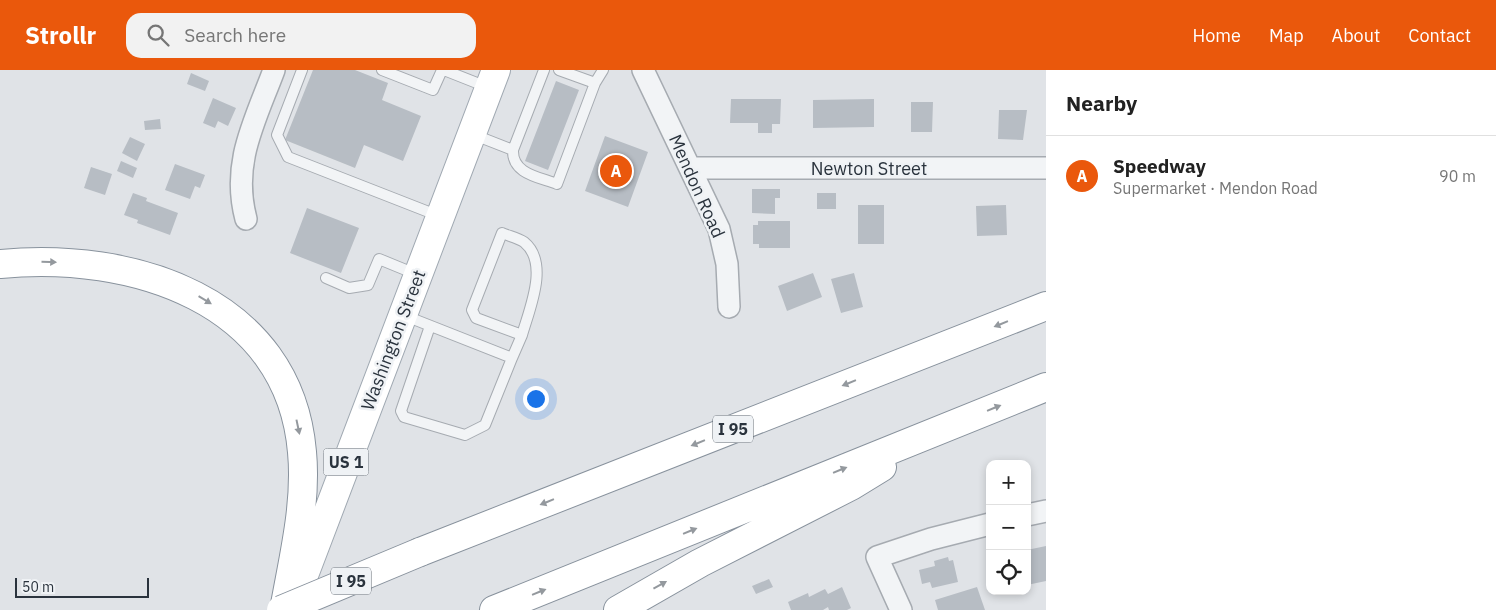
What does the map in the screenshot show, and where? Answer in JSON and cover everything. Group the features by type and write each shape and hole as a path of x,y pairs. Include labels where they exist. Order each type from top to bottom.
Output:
{"main road":[{"name":"Washington Street","path":"290,610 492,79"},
{"path":"0,264 35,261 83,264 120,270 169,283 198,296 223,312 264,352 278,375 295,412 302,452 300,511 282,610"},
{"name":"I 95","path":"282,610 420,552 1046,306"},
{"path":"494,610 1046,387"},
{"path":"618,610 700,563 851,486 948,426"}],"street":[{"path":"246,219 240,187 243,155 274,70"},
{"name":"Mendon Road","path":"643,70 711,209 723,240 727,264 729,307"},
{"name":"Newton Street","path":"691,168 1046,168"},
{"path":"1031,514 1046,510"},
{"path":"901,610 877,557 931,539 986,525"}],"lane":[{"path":"302,70 277,135 288,157 440,217"},
{"path":"382,70 434,90 443,70 492,79"},
{"path":"544,70 513,150 514,161 520,169 557,184 595,83 603,70"},
{"path":"559,70 595,83"},
{"path":"471,134 513,150"},
{"path":"430,326 401,412 404,417 465,435 485,426 522,335 537,268 532,253 524,243 502,233 472,310 476,318 522,335"},
{"path":"326,278 349,288 368,285 379,259 418,275"},
{"path":"402,315 512,358"}],"building":[{"path":"313,70 355,70 388,83 382,100 421,116 403,161 364,145 355,168 285,140"},
{"path":"191,73 209,81 205,91 187,84"},
{"path":"556,81 579,90 548,170 525,161"},
{"path":"213,98 236,108 228,126 218,121 215,128 203,123"},
{"path":"731,99 781,99 780,124 772,124 772,133 758,133 758,123 730,123"},
{"path":"874,99 874,127 813,128 813,100"},
{"path":"911,102 933,102 932,132 911,132"},
{"path":"999,110 1027,110 1023,140 998,139"},
{"path":"160,119 161,129 145,130 144,121"},
{"path":"605,136 648,152 628,207 585,191"},
{"path":"130,137 145,144 137,161 122,153"},
{"path":"121,161 137,168 133,178 117,171"},
{"path":"175,164 205,175 200,188 195,186 190,199 165,190"},
{"path":"91,167 112,174 105,195 84,188"},
{"path":"752,189 780,189 780,198 775,198 775,214 752,213"},
{"path":"133,193 147,198 146,201 178,213 170,235 137,223 138,220 124,215"},
{"path":"817,193 836,193 836,209 817,209"},
{"path":"858,205 884,205 884,244 858,244"},
{"path":"1006,205 1007,235 977,236 976,206"},
{"path":"307,208 359,228 341,273 290,253"},
{"path":"758,221 790,221 790,248 759,248 759,244 753,244 753,225 758,225"},
{"path":"813,273 822,297 787,311 778,286"},
{"path":"854,273 863,307 841,313 831,279"},
{"path":"1046,546 1046,581 1031,584 1031,549"},
{"path":"948,557 949,561 953,560 958,582 932,588 930,582 922,584 919,570 935,566 934,561"},
{"path":"769,579 773,587 756,594 752,586"},
{"path":"842,587 851,608 847,610 829,610 828,607 823,610 791,610 788,602 808,593 809,597 825,589 828,594"},
{"path":"977,587 985,610 938,610 935,600"}],"place":[{"name":"Speedway","path":"616,171"}]}
